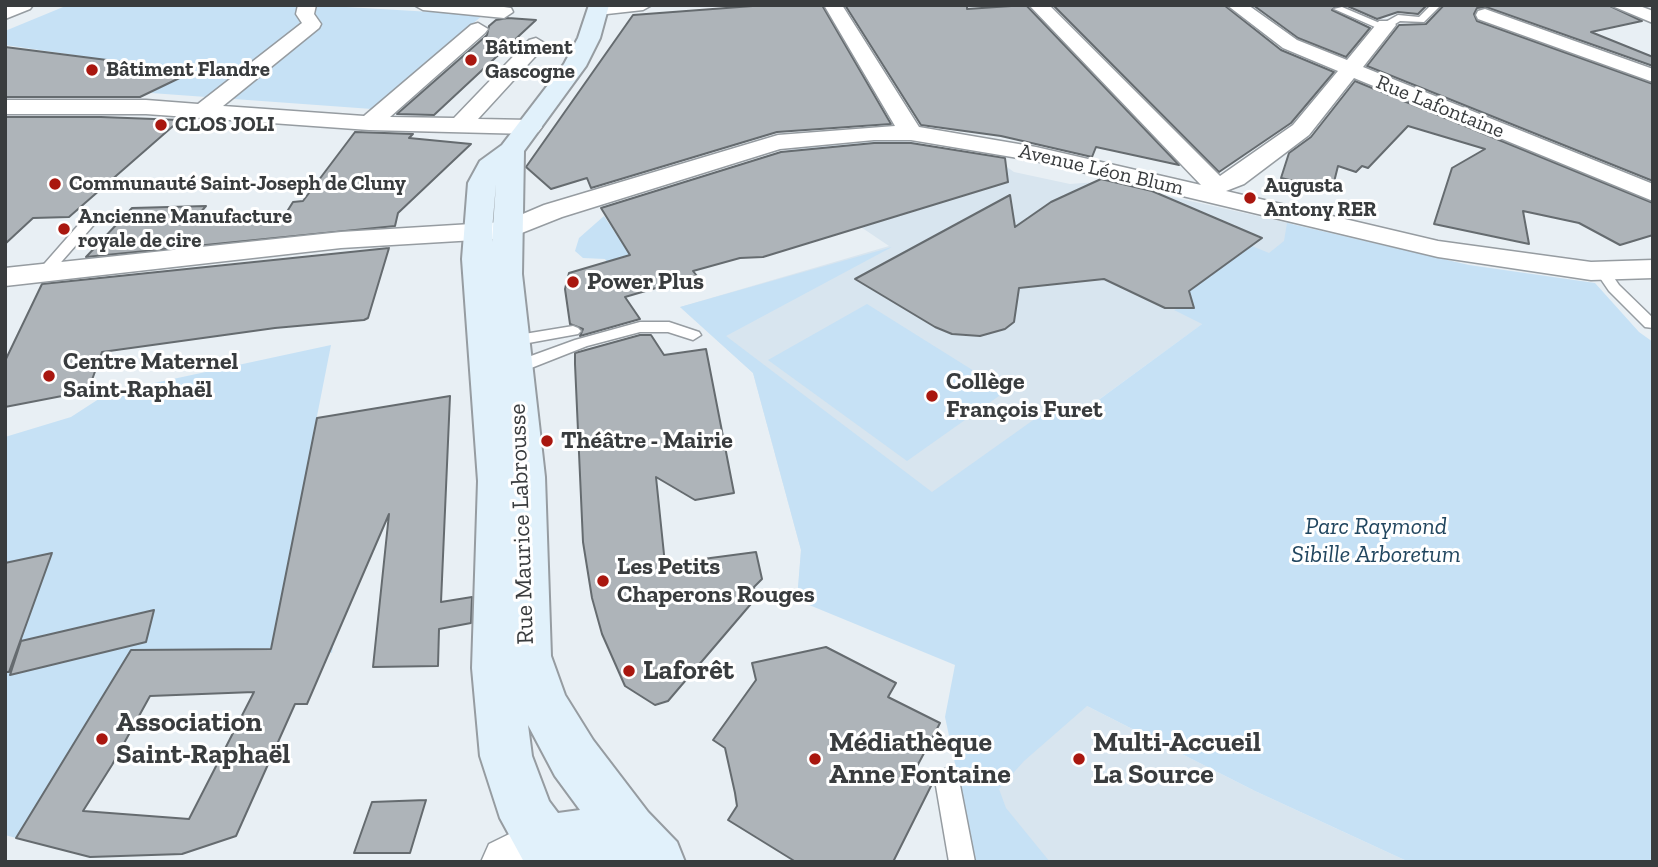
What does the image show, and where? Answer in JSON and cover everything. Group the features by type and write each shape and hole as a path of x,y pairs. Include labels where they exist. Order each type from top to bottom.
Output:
{"main road":[{"path":"498,224 482,183 490,167 511,151 581,57 598,7"},
{"path":"498,224 511,151"},
{"name":"Rue Maurice Labrousse","path":"498,224 506,274 525,477 527,656 543,704 568,747 643,847"},
{"name":"Rue Maurice Labrousse","path":"498,224 496,668 506,756 528,818 536,856"},
{"path":"536,856 643,847"}],"street":[{"path":"5,13 24,5"},
{"path":"202,112 312,24 305,13 307,5"},
{"path":"423,5 504,12"},
{"path":"598,7 643,5"},
{"path":"833,5 911,134"},
{"path":"1038,5 1214,191 1235,179 1301,130 1385,26"},
{"name":"Rue Lafontaine","path":"1236,5 1290,44 1653,193"},
{"path":"1619,5 1653,17"},
{"path":"1485,15 1653,76"},
{"path":"369,123 478,29"},
{"path":"461,124 536,44"},
{"path":"5,86 146,107 202,112 369,123 530,127"},
{"path":"5,107 146,107"},
{"name":"Avenue Léon Blum","path":"5,277 498,224 552,211 778,142 839,135 911,134 1036,154 1214,191 1438,249 1603,272 1647,275"}],"lane":[{"path":"1339,9 1385,26 1398,18 1422,20 1437,5"},
{"path":"43,274 93,218"},
{"path":"1603,272 1614,288 1650,324"},
{"path":"513,354 581,343 640,327 669,327 693,335"},
{"path":"513,354 573,331"},
{"path":"947,780 962,862"}],"shaded area":[{"name":"Collège François Furet","path":"889,140 914,142 1004,165 1014,172 1070,184 1097,182 1128,187 1293,224 1290,242 1231,303 1000,472 797,600 801,550 753,373 680,307 889,246 760,159 795,148"},
{"name":"Multi-Accueil La Source","path":"1087,706 1255,791 1409,862 976,862 973,739"}],"green space":[{"path":"68,5 312,5 483,15 372,109 151,93 189,72 5,45 5,31"},
{"path":"604,216 630,255 607,262 605,259 583,258 575,251 579,238"},
{"name":"Parc Raymond Sibille Arboretum","path":"1287,223 1469,265 1595,283 1639,332 1653,342 1653,862 1409,862 1255,791 1087,706 1024,761 999,789 1006,808 1050,862 976,862 945,717 955,665 797,600 801,550 753,373 680,307 892,247 726,336 932,492 1053,406 1074,418 1202,324 1174,310 1190,305 1192,301 1188,292 1252,246 1269,253 1284,241"},
{"path":"867,304 1006,391 907,461 768,360"},
{"path":"331,345 280,604 340,593 332,653 320,648 168,650 129,655 16,838 5,835 5,644 20,640 52,554 5,563 5,437 71,417 108,393","holes":["153,611 146,642 10,674 21,641"]}],"building":[{"path":"766,5 822,5 891,124 777,132 591,188 587,178 551,189 526,167 633,15"},
{"path":"845,5 967,5 967,9 1026,5 1179,165 1096,147 1092,157 1001,136 921,125"},
{"path":"1053,5 1224,5 1281,50 1334,72 1291,123 1219,172"},
{"path":"1253,5 1338,5 1332,10 1370,28 1346,57 1298,38"},
{"path":"1345,5 1427,5 1418,14 1398,12 1377,19"},
{"path":"1444,5 1608,5 1642,21 1591,32 1653,57 1653,66 1486,7 1477,8 1474,14 1477,21 1653,84 1653,181 1367,66 1399,25 1426,24"},
{"name":"Bâtiment Gascogne","path":"496,20 536,20 434,115 397,114 487,35 489,26"},
{"name":"Bâtiment Flandre","path":"5,47 192,72 140,97 5,97"},
{"path":"1355,81 1653,203 1653,235 1620,245 1579,223 1523,211 1529,244 1434,224 1452,168 1485,149 1408,126 1368,168 1362,166 1356,172 1338,166 1332,190 1281,178 1289,153 1311,137"},
{"path":"5,117 180,120 69,217 33,218 5,244"},
{"path":"355,132 413,134 409,138 471,144 398,213 395,226 86,257 132,208 206,206 194,220 283,218 293,202 303,201"},
{"path":"874,143 911,143 1005,158 1008,182 763,257 740,258 693,271 697,276 625,297 640,319 580,336 583,329 570,324 565,289 569,273 630,255 601,208 781,152"},
{"path":"1101,179 1152,191 1262,238 1189,291 1194,308 1165,308 1104,279 1019,288 1014,322 1005,329 980,336 952,334 935,327 855,279 1010,195 1015,227 1051,202"},
{"path":"389,248 368,318 364,320 275,328 102,352 88,391 5,407 5,361 42,284"},
{"path":"640,335 651,335 664,355 706,349 734,493 695,500 656,477 665,564 756,552 762,579 754,587 756,598 668,701 655,705 625,686 602,634 592,598 583,542 575,364 575,353"},
{"path":"450,396 441,602 472,597 471,623 439,629 438,666 373,667 389,514 307,704 295,704 236,836 182,854 90,857 16,838 131,650 271,649 317,418","holes":["254,692 189,819 83,811 150,696"]},
{"path":"52,553 9,672 5,672 5,563"},
{"path":"154,610 146,642 10,675 21,641"},
{"path":"826,647 896,683 888,697 940,723 914,772 933,782 893,862 796,862 728,820 737,806 735,793 725,748 713,740 756,680 752,663"},
{"path":"426,800 410,853 354,853 372,802"}],"place":[{"name":"Bâtiment Gascogne","path":"471,60"},
{"name":"Bâtiment Flandre","path":"92,70"},
{"name":"CLOS JOLI","path":"161,125"},
{"name":"Communauté Saint-Joseph de Cluny","path":"55,184"},
{"name":"Augusta Antony RER","path":"1250,198"},
{"name":"Ancienne Manufacture royale de cire","path":"64,229"},
{"name":"Power Plus","path":"573,282"},
{"name":"Centre Maternel Saint-Raphaël","path":"49,376"},
{"name":"Collège François Furet","path":"932,396"},
{"name":"Théâtre - Mairie","path":"547,441"},
{"name":"Les Petits Chaperons Rouges","path":"603,581"},
{"name":"Laforêt","path":"629,671"},
{"name":"Association Saint-Raphaël","path":"102,739"},
{"name":"Médiathèque Anne Fontaine","path":"815,759"},
{"name":"Multi-Accueil La Source","path":"1079,759"}]}
